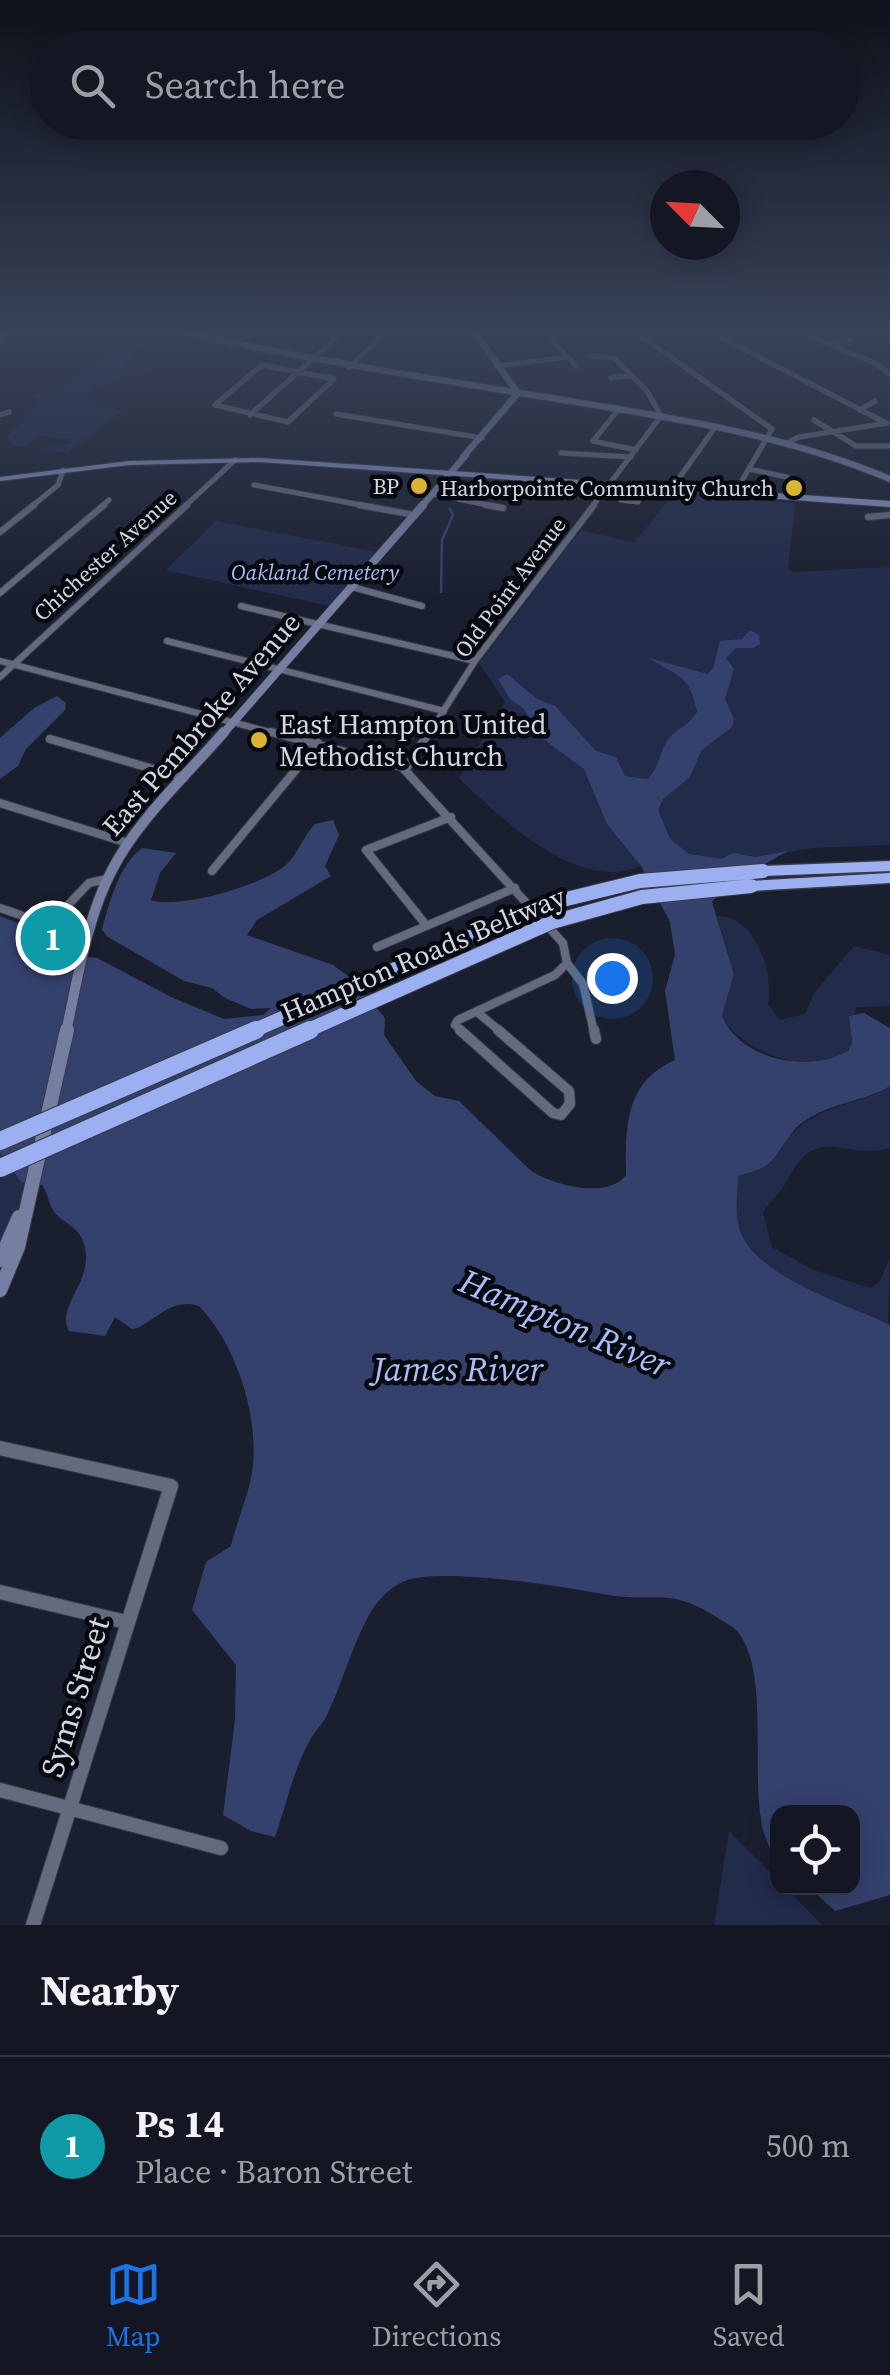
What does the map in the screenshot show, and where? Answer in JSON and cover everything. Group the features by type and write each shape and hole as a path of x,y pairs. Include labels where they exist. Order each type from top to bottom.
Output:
{"highway":[{"name":"Hampton Roads Beltway","path":"0,1141 546,904 640,880 890,866"},
{"name":"Hampton Roads Beltway","path":"0,1168 552,922 642,896 751,886 890,881"}],"main road":[{"name":"East Pembroke Avenue","path":"0,1290 5,1254 28,1194 84,948 107,879 128,843 496,421"},
{"path":"688,421 827,454 884,478"},
{"path":"0,481 62,472 232,462 890,506"},
{"path":"609,486 671,490"}],"street":[{"path":"378,421 482,438"},
{"path":"609,421 593,441 634,454"},
{"name":"Old Point Avenue","path":"406,768 475,662 658,421"},
{"path":"734,494 773,432 761,421"},
{"path":"815,421 860,447 890,446"},
{"path":"787,443 888,423"},
{"path":"671,490 716,426"},
{"path":"562,453 634,454"},
{"name":"Chichester Avenue","path":"0,677 232,462"},
{"path":"749,469 787,477"},
{"path":"0,532 58,486 62,472"},
{"path":"254,484 415,514"},
{"path":"623,488 621,500 631,504 638,502 640,489"},
{"path":"433,494 504,508"},
{"path":"0,593 109,500"},
{"path":"868,517 890,516"},
{"path":"352,587 422,606"},
{"path":"241,606 475,662"},
{"path":"167,641 444,711"},
{"path":"0,661 406,768 563,944 567,963 583,984 596,1039"},
{"path":"50,739 184,778"},
{"path":"212,871 318,743"},
{"path":"0,804 128,843"},
{"path":"426,926 366,850 451,818"},
{"path":"0,908 49,925 90,883 107,879"},
{"path":"377,947 515,888"},
{"path":"476,1012 568,1091 570,1104 563,1114 554,1114 458,1030 458,1020 555,975 567,963"},
{"path":"0,1448 171,1486"},
{"name":"Syms Street","path":"33,1925 171,1486"},
{"path":"0,1592 126,1622"},
{"path":"0,1790 222,1848"}],"green space":[{"path":"23,421 109,421 68,453 36,449 71,443 72,439 38,436 24,447 11,445 7,436"},
{"path":"673,495 795,503 788,569 794,572 890,567 890,845 813,848 729,861 689,854 632,852 641,866 617,872 592,870 542,848 459,778 505,702 479,663 581,530 634,543"},
{"name":"Oakland Cemetery","path":"216,521 376,552 329,606 166,570"},
{"path":"717,916 742,925 759,948 768,977 768,1004 780,1020 805,1014 814,993 854,946 890,955 890,1006 856,1007 855,1014 849,1016 850,1047 840,1059 805,1064 764,1051 745,1041 722,1016 734,975"},
{"path":"890,1086 890,1148 873,1151 831,1147 809,1152 763,1213 772,1247 813,1270 871,1288 880,1281 890,1258 888,1324 801,1286 759,1257 745,1241 737,1205 738,1176 759,1166 801,1126"},
{"path":"0,1153 27,1185 22,1208 0,1251"},
{"path":"729,1831 770,1872 770,1895 793,1895 822,1925 714,1925"}],"water":[{"name":"James River","path":"750,630 759,635 760,644 736,648 726,658 734,669 725,699 734,719 732,727 701,751 690,777 663,799 658,810 670,839 689,854 722,859 733,853 755,857 789,851 712,902 734,974 722,1016 731,1031 759,1052 796,1062 832,1058 848,1051 852,1042 849,1016 864,1013 890,1028 890,1086 824,1110 800,1124 771,1161 738,1176 737,1205 738,1223 746,1242 779,1273 890,1325 890,1895 835,1911 818,1895 860,1895 860,1805 770,1805 770,1845 760,1813 755,1682 749,1653 733,1627 701,1608 673,1599 620,1597 504,1580 425,1577 407,1580 385,1594 369,1615 328,1713 305,1749 275,1837 251,1831 223,1815 235,1720 236,1665 192,1610 206,1562 231,1546 250,1484 254,1444 248,1401 223,1339 199,1306 174,1307 132,1329 115,1317 105,1336 69,1331 67,1311 85,1268 83,1241 55,1213 42,1185 21,1182 0,1153 0,916 39,931 43,943 68,949 74,955 97,958 171,997 224,1019 263,1015 271,1008 251,1009 212,988 184,981 108,937 102,930 112,897 127,864 142,848 176,853 160,873 151,900 181,901 223,893 263,879 293,858 315,824 333,820 339,835 325,866 331,876 257,920 247,935 333,965 352,979 385,1018 384,1035 416,1081 435,1096 459,1101 530,1170 551,1181 579,1188 618,1183 626,1175 628,1124 637,1094 658,1070 675,1060 665,991 675,955 670,922 641,866 607,824 584,769 538,735 524,709 510,699 498,679 507,674 537,699 555,706 596,751 616,757 625,776 647,779 668,740 697,712 686,683 649,658 707,674 713,669 720,641 742,639"},
{"path":"57,696 66,703 65,710 26,749 18,766 0,779 0,738 34,708"}],"waterway":[{"path":"441,592 442,540 453,515 450,509"}],"place":[{"name":"BP","path":"419,486"},
{"name":"Harborpointe Community Church","path":"794,488"},
{"name":"East Hampton United Methodist Church","path":"259,740"},
{"name":"Ps 14","path":"53,938"}],"water label":[{"name":"Hampton River","path":"565,1323"}]}
